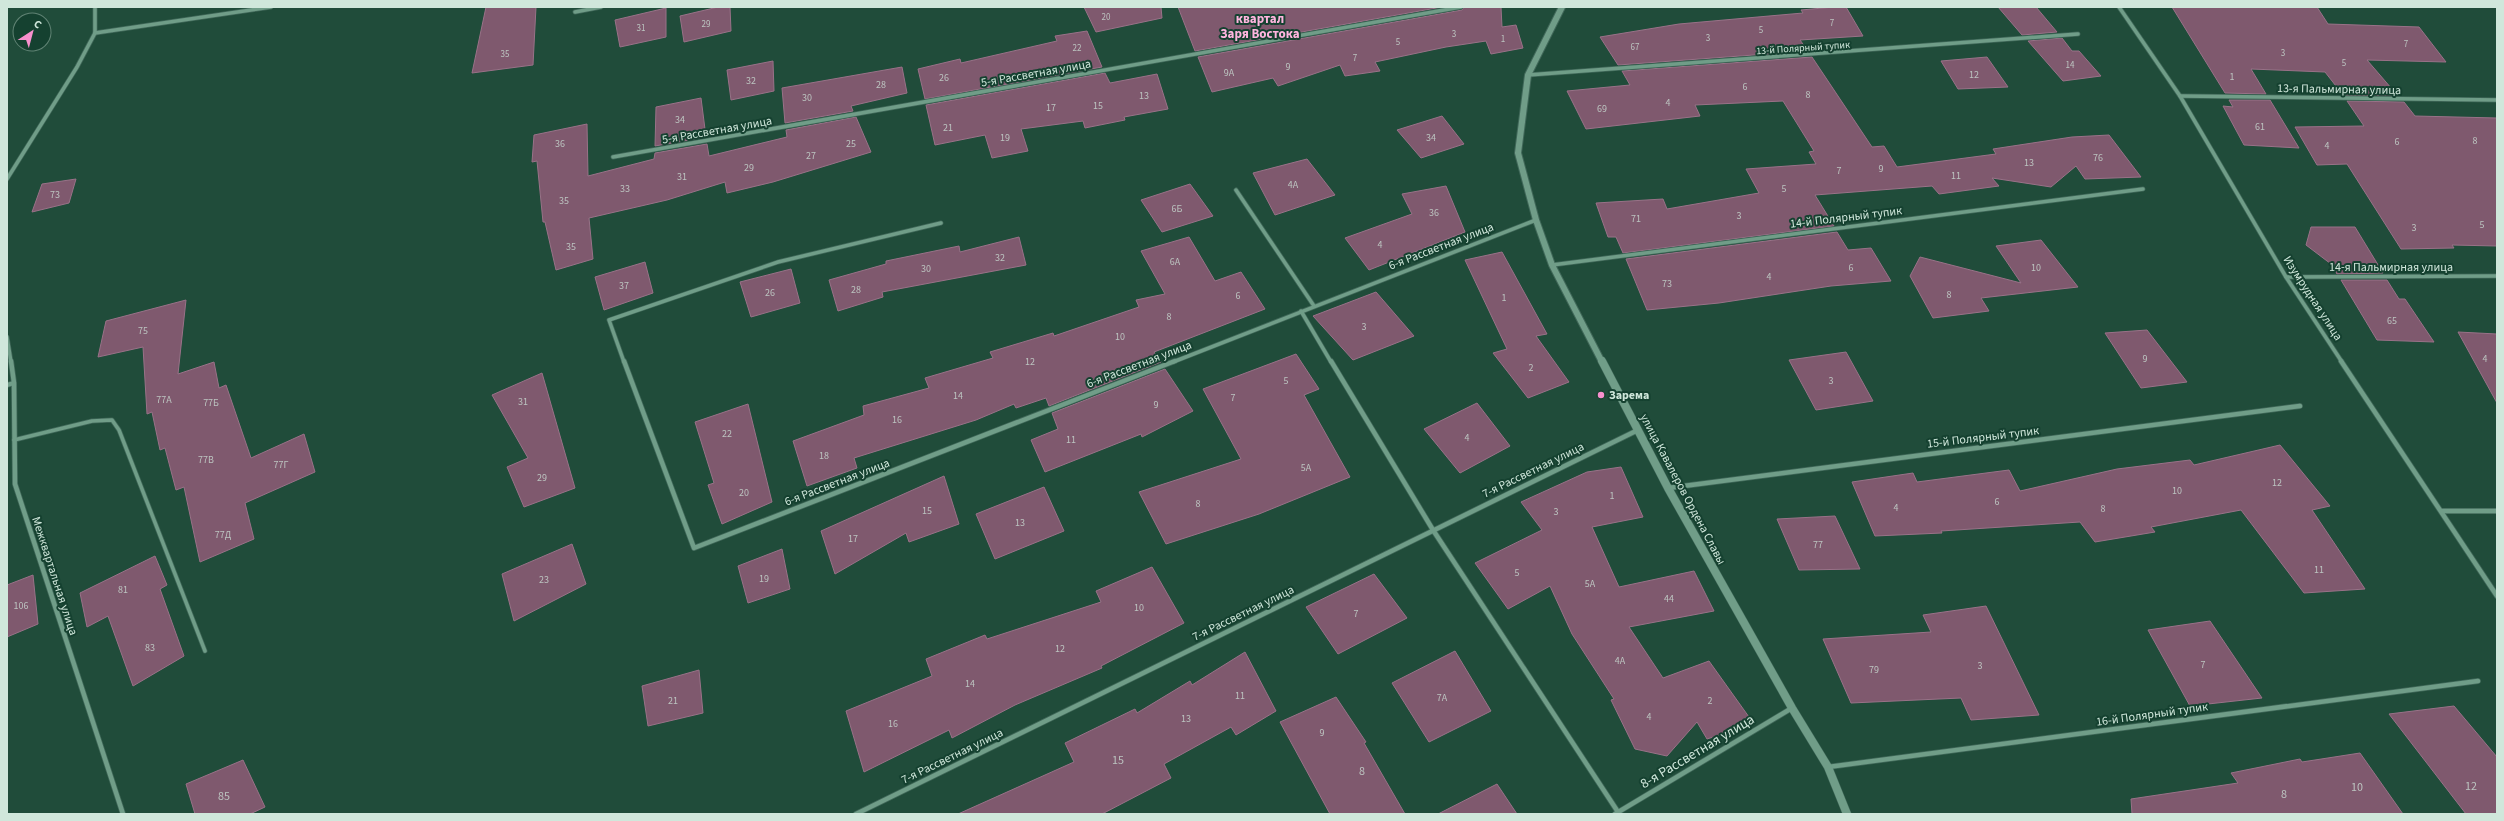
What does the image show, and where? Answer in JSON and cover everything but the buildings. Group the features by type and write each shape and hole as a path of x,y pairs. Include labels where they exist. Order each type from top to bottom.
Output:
{"street":[{"path":"7,179 77,67 95,33 95,7"},
{"path":"95,33 271,7"},
{"path":"575,12 601,7"},
{"name":"5-я Рассветная улица","path":"613,157 1461,7"},
{"name":"улица Кавалеров Ордена Славы","path":"1562,7 1528,75 1518,153 1536,220 1552,265 1668,488 1792,708 1828,767 1847,814"},
{"name":"Изумрудная улица","path":"2118,7 2180,96 2286,277 2497,596"},
{"name":"13-й Полярный тупик","path":"1528,75 2078,34"},
{"name":"13-я Пальмирная улица","path":"2180,96 2497,100"},
{"path":"1236,190 1314,306"},
{"name":"14-й Полярный тупик","path":"1552,265 2143,190"},
{"name":"6-я Рассветная улица","path":"941,223 778,262 609,320 694,548 1536,220"},
{"name":"14-я Пальмирная улица","path":"2286,277 2497,276"},
{"path":"1301,311 1433,530 1617,813"},
{"name":"Межквартальная улица","path":"7,337 14,383 13,440 15,484 123,814"},
{"path":"7,385 14,383"},
{"name":"15-й Полярный тупик","path":"1668,488 2300,406"},
{"name":"7-я Рассветная улица","path":"856,814 1638,430"},
{"path":"2442,511 2497,511"},
{"name":"16-й Полярный тупик","path":"1828,767 2478,681"},
{"name":"8-я Рассветная улица","path":"1617,813 1792,708"}],"lane":[{"path":"13,440 92,421 112,420 119,430 206,651"}],"place":[{"name":"Зарема","path":"1601,395"}],"district":[{"name":"квартал Заря Востока","path":"1260,26"}]}
